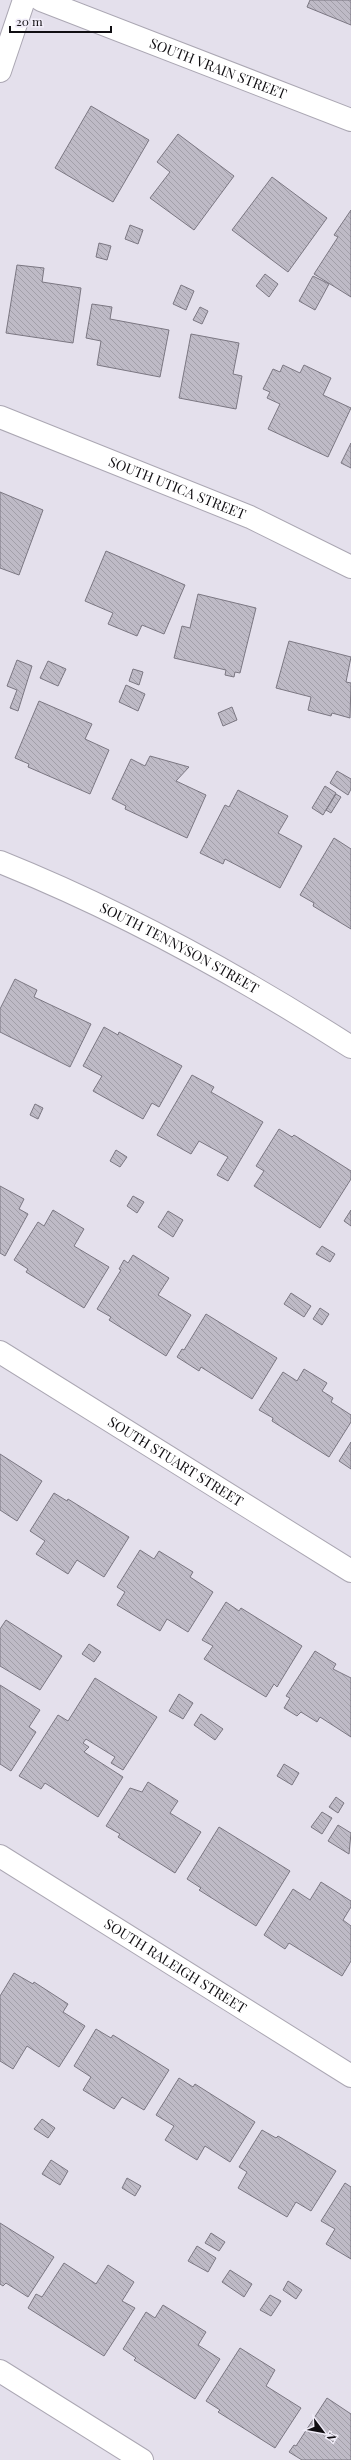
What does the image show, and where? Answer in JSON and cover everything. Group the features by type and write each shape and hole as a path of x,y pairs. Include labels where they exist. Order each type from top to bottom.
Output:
{"street":[{"path":"0,71 24,0"},
{"name":"SOUTH VRAIN STREET","path":"41,0 351,120"},
{"name":"SOUTH UTICA STREET","path":"0,417 250,517 351,566"},
{"name":"SOUTH TENNYSON STREET","path":"0,862 69,890 89,900 274,998 351,1047"},
{"name":"SOUTH STUART STREET","path":"0,1352 351,1570"},
{"name":"SOUTH RALEIGH STREET","path":"0,1856 351,2076"},
{"path":"0,2371 142,2460"}],"building":[{"path":"310,0 351,0 351,25 307,7"},
{"path":"91,106 149,140 113,202 55,168"},
{"path":"178,134 234,176 194,230 150,198 170,172 157,162"},
{"path":"272,177 327,218 288,272 232,230"},
{"path":"351,210 351,297 314,274 338,237 334,235"},
{"path":"130,225 143,230 138,244 125,239"},
{"path":"99,243 111,246 107,260 96,257"},
{"path":"17,265 44,268 42,282 81,288 73,343 6,333"},
{"path":"265,274 278,284 269,297 256,286"},
{"path":"313,276 329,284 315,310 299,301"},
{"path":"181,285 194,291 186,310 173,304"},
{"path":"92,304 112,307 110,319 169,330 160,377 97,365 101,341 86,338"},
{"path":"200,307 208,311 202,324 193,320"},
{"path":"191,334 239,343 233,374 242,376 236,409 179,398"},
{"path":"283,365 300,373 304,365 331,378 323,395 351,408 328,457 268,429 280,404 267,398 270,392 263,389 273,369 280,372"},
{"path":"351,443 351,468 341,463"},
{"path":"0,492 43,510 19,575 0,568"},
{"path":"106,551 185,585 164,634 142,625 137,636 108,624 113,613 85,601"},
{"path":"198,594 256,608 240,673 235,672 234,677 225,675 226,670 174,658 182,626 190,628"},
{"path":"289,641 351,657 346,682 351,683 350,718 332,713 331,716 308,710 311,697 276,688"},
{"path":"17,660 32,666 18,711 10,708 17,690 7,686"},
{"path":"48,661 66,669 58,686 40,678"},
{"path":"133,669 143,672 139,685 129,681"},
{"path":"126,685 145,694 138,711 119,702"},
{"path":"39,701 92,724 85,739 109,750 90,794 28,767 29,764 15,758"},
{"path":"232,707 237,720 223,726 218,713"},
{"path":"150,756 189,767 176,781 206,795 187,838 125,809 126,806 112,799 131,759 145,766"},
{"path":"337,771 351,779 351,789 348,795 330,783"},
{"path":"325,786 336,793 323,815 312,808"},
{"path":"238,790 288,816 278,833 302,846 280,888 225,859 223,864 200,853 225,805 229,807"},
{"path":"336,794 341,797 331,813 326,810"},
{"path":"334,838 351,849 351,929 313,906 314,903 300,895"},
{"path":"15,979 37,990 34,997 91,1024 70,1067 0,1032 0,1009"},
{"path":"104,1027 118,1035 119,1032 182,1066 159,1107 152,1103 143,1119 93,1091 102,1076 83,1066"},
{"path":"192,1075 214,1087 211,1092 263,1122 228,1181 217,1175 228,1157 199,1141 191,1154 157,1135"},
{"path":"35,1104 43,1108 38,1119 30,1115"},
{"path":"279,1129 292,1137 294,1135 351,1171 351,1179 320,1228 254,1186 264,1171 256,1166"},
{"path":"116,1150 127,1157 120,1167 110,1161"},
{"path":"0,1186 24,1199 19,1209 28,1214 5,1256 0,1253"},
{"path":"133,1196 144,1202 137,1213 127,1206"},
{"path":"53,1210 84,1229 74,1246 109,1267 84,1308 26,1272 28,1269 14,1260 38,1222 44,1226"},
{"path":"351,1210 351,1226 344,1221"},
{"path":"168,1211 183,1220 173,1237 158,1227"},
{"path":"322,1246 335,1254 330,1262 316,1254"},
{"path":"133,1255 169,1278 158,1295 191,1315 166,1356 109,1320 111,1317 97,1309 121,1270 119,1269 124,1260 128,1263"},
{"path":"291,1293 311,1306 304,1317 284,1304"},
{"path":"320,1308 329,1314 322,1325 313,1319"},
{"path":"206,1314 277,1358 252,1399 201,1367 199,1371 177,1357 182,1349 184,1350"},
{"path":"304,1369 327,1383 322,1391 333,1398 331,1402 351,1415 351,1422 329,1457 272,1421 273,1418 259,1410 283,1372 297,1381"},
{"path":"351,1442 351,1469 339,1461"},
{"path":"0,1454 42,1481 17,1521 0,1510"},
{"path":"54,1493 67,1501 68,1499 129,1537 104,1577 77,1560 68,1574 36,1554 45,1541 30,1531"},
{"path":"140,1550 154,1559 159,1551 193,1572 190,1577 213,1592 188,1632 167,1619 160,1631 117,1605 125,1592 117,1587"},
{"path":"226,1602 239,1611 241,1608 302,1646 277,1687 274,1684 266,1697 204,1659 213,1646 202,1640"},
{"path":"6,1620 62,1656 40,1690 0,1666 0,1629"},
{"path":"89,1644 101,1652 94,1662 82,1654"},
{"path":"315,1651 336,1664 333,1669 351,1678 351,1737 320,1717 317,1722 301,1712 297,1716 284,1708 290,1698 286,1696"},
{"path":"95,1678 157,1717 123,1770 111,1763 115,1757 86,1739 83,1743 89,1747 84,1752 123,1777 98,1817 45,1783 41,1789 19,1776 58,1715 68,1721"},
{"path":"0,1685 40,1710 29,1727 36,1732 11,1771 0,1764"},
{"path":"179,1694 193,1703 183,1719 169,1711"},
{"path":"201,1714 223,1729 215,1740 194,1725"},
{"path":"284,1764 299,1773 292,1785 277,1776"},
{"path":"148,1782 178,1801 170,1813 201,1832 175,1873 118,1837 120,1834 106,1826 130,1788 142,1792"},
{"path":"336,1797 344,1803 338,1813 329,1807"},
{"path":"322,1812 332,1818 322,1834 311,1827"},
{"path":"338,1825 351,1833 349,1854 328,1841"},
{"path":"219,1827 290,1871 256,1926 199,1890 201,1888 187,1879"},
{"path":"321,1882 351,1901 351,1907 343,1920 351,1926 351,1961 342,1976 289,1943 285,1949 264,1935 293,1889 310,1900"},
{"path":"14,1973 33,1984 34,1982 68,2004 63,2012 85,2026 59,2067 27,2046 13,2069 0,2061 0,1996"},
{"path":"96,2029 111,2038 113,2035 169,2070 144,2110 122,2097 114,2109 83,2090 91,2077 74,2066"},
{"path":"179,2078 193,2087 195,2084 255,2122 230,2162 205,2146 197,2160 165,2140 174,2126 156,2115"},
{"path":"42,2119 55,2128 48,2138 34,2129"},
{"path":"262,2130 276,2138 278,2136 336,2171 311,2211 296,2202 287,2217 238,2188 247,2172 239,2167"},
{"path":"51,2160 68,2171 60,2185 42,2174"},
{"path":"127,2178 141,2186 135,2196 122,2188"},
{"path":"345,2183 351,2187 351,2259 326,2244 335,2229 321,2221"},
{"path":"0,2223 54,2257 28,2297 6,2283 3,2286 0,2284"},
{"path":"211,2233 225,2242 219,2251 205,2243"},
{"path":"197,2246 216,2258 208,2272 188,2261"},
{"path":"64,2263 96,2284 108,2265 134,2282 122,2301 135,2308 104,2356 28,2308 36,2294 42,2297"},
{"path":"230,2270 252,2284 244,2297 222,2282"},
{"path":"288,2281 302,2290 296,2299 283,2290"},
{"path":"270,2295 281,2301 271,2316 260,2310"},
{"path":"163,2305 206,2332 198,2345 220,2359 195,2399 134,2360 136,2358 123,2349 146,2312 155,2318"},
{"path":"240,2348 275,2370 266,2386 301,2408 275,2448 218,2412 220,2410 206,2401"},
{"path":"327,2398 351,2414 351,2460 302,2460 289,2452 294,2445 296,2446"}]}
